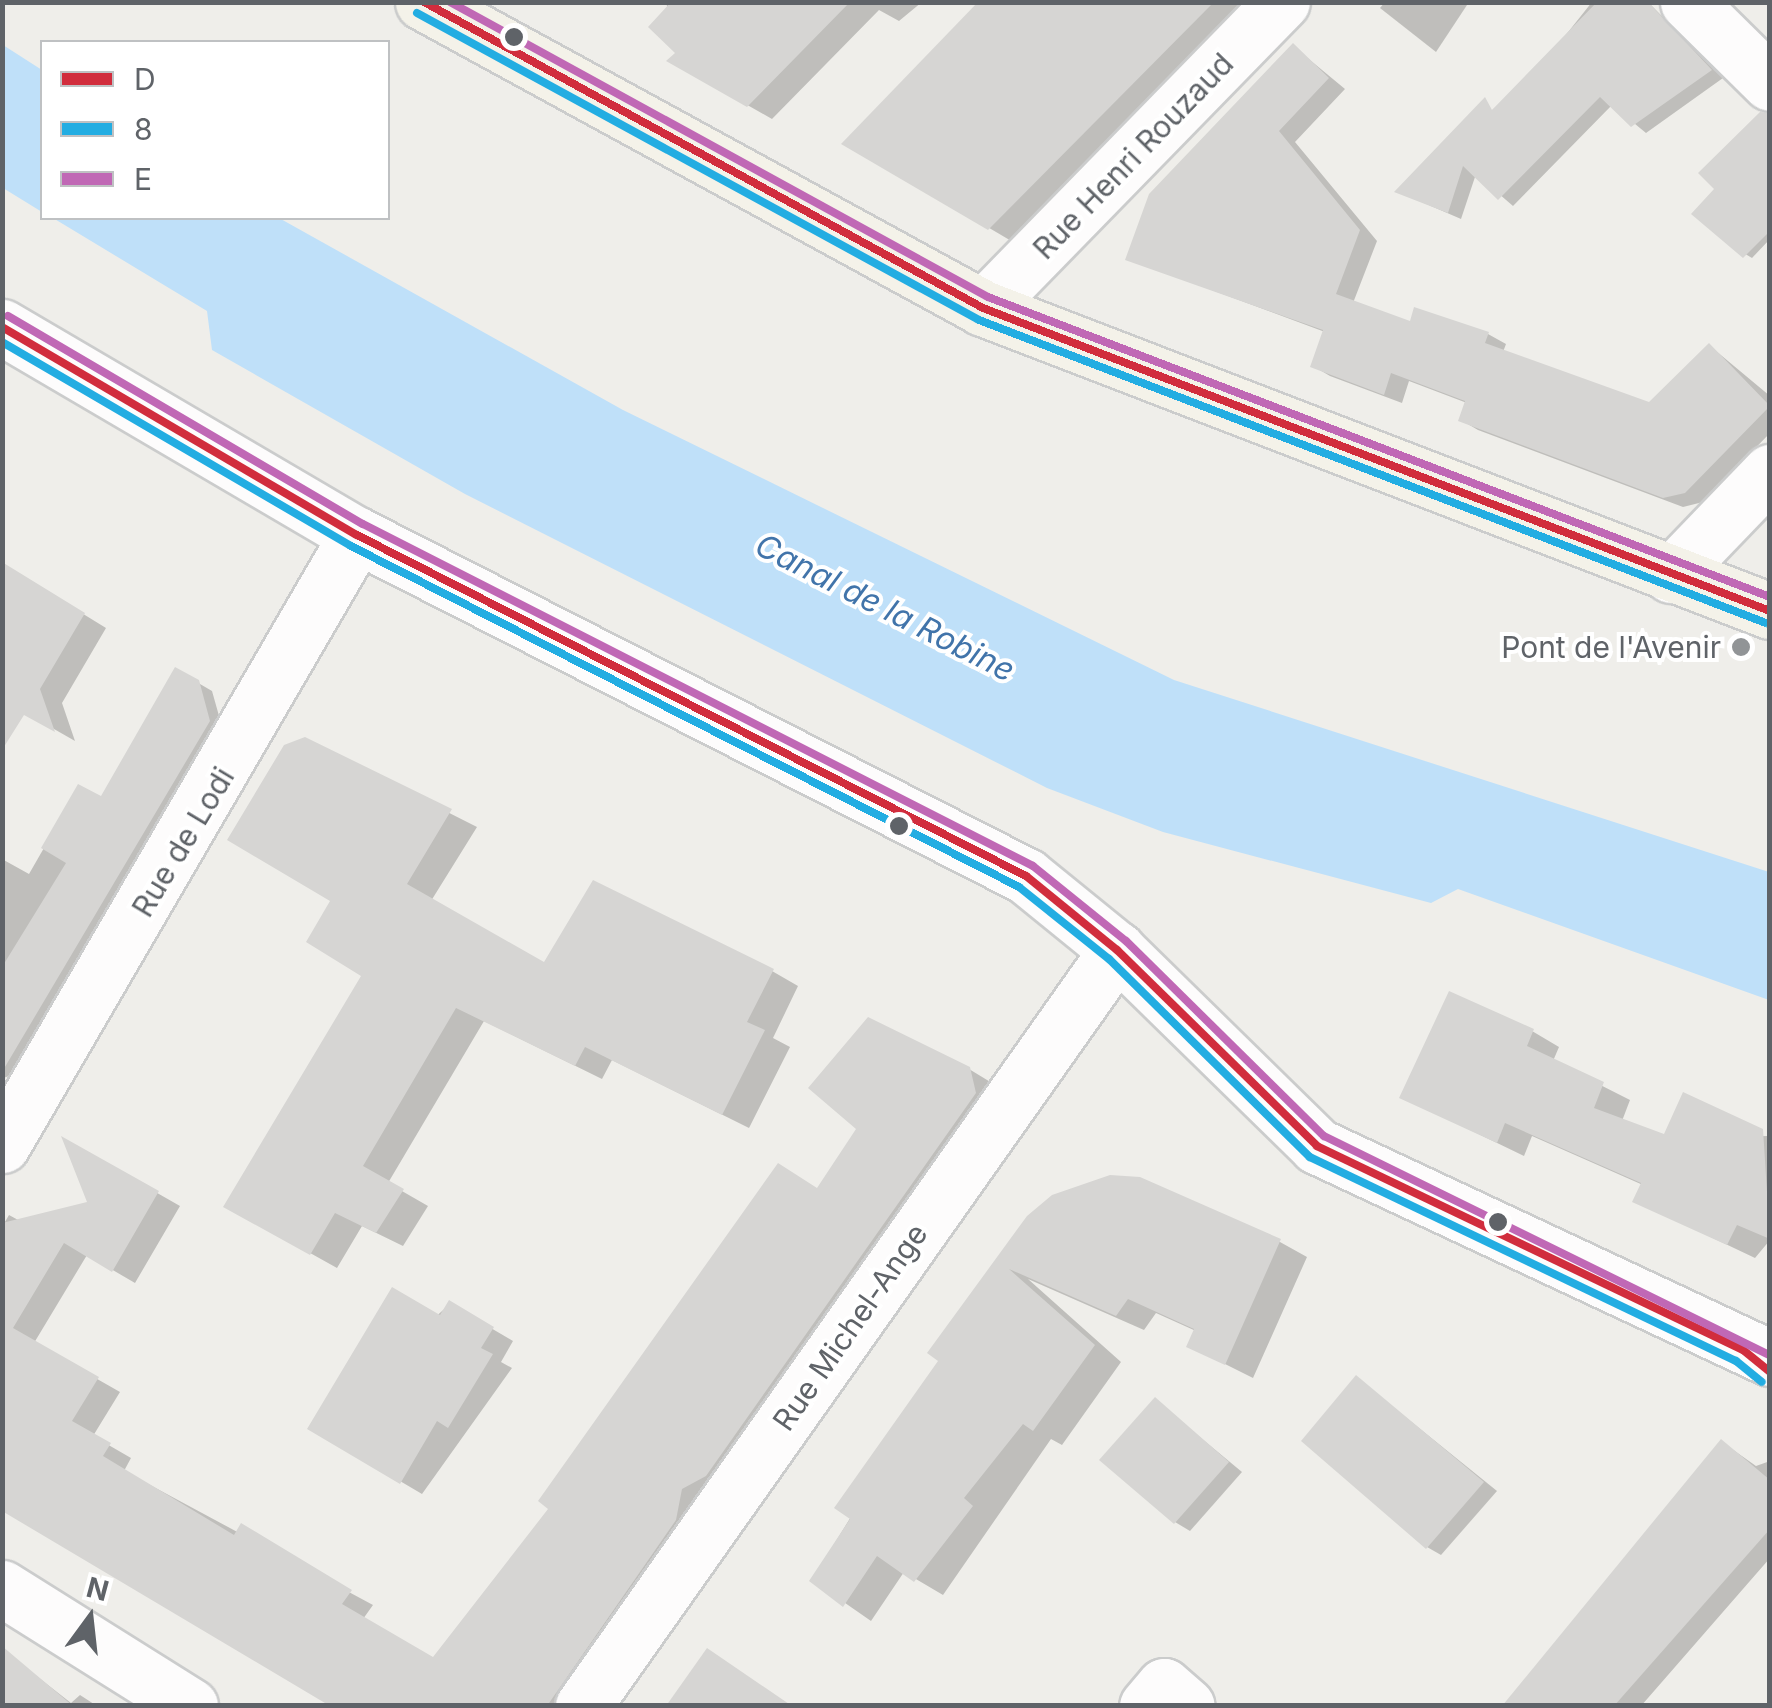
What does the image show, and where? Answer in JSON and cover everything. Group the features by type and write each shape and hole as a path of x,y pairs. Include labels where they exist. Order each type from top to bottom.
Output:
{"main road":[{"path":"422,2 983,308 1770,611"}],"street":[{"name":"Rue Henri Rouzaud","path":"983,308 1282,2"},
{"path":"1688,2 1770,83"},
{"path":"2,327 356,535 1026,876 1117,950 1317,1146 1761,1360"},
{"path":"1671,575 1770,472"},
{"name":"Rue de Lodi","path":"5,1133 297,646 356,535"},
{"name":"Rue Michel-Ange","path":"583,1706 1117,950"},
{"path":"2,1588 190,1706"}],"water":[{"path":"3,45 40,69 40,211 3,188"},
{"name":"Canal de la Robine","path":"56,220 283,220 623,410 1174,680 1769,872 1769,1000 1458,889 1431,903 1163,832 1047,788 465,494 212,350 207,311"}],"building":[{"path":"671,2 850,2 747,107 666,61 675,53 648,27"},
{"path":"978,2 1214,2 988,230 841,144"},
{"path":"1597,2 1648,2 1712,70 1631,127 1600,97 1498,200 1463,166 1448,213 1394,192 1485,97 1492,110"},
{"path":"1293,43 1329,78 1279,131 1360,230 1336,294 1410,321 1414,307 1489,332 1485,343 1649,402 1709,343 1770,406 1685,493 1663,498 1458,421 1465,401 1391,373 1384,395 1310,367 1323,330 1125,260 1149,194"},
{"path":"1760,112 1770,113 1770,231 1743,258 1691,214 1714,189 1698,173"},
{"path":"2,562 85,613 40,689 55,732 24,715 2,750"},
{"path":"175,667 199,680 210,721 2,1072 2,967 66,863 41,848 78,784 101,796"},
{"path":"305,737 452,809 407,884 544,962 593,880 774,969 747,1022 765,1030 722,1115 585,1047 575,1066 456,1008 363,1166 404,1189 376,1233 335,1213 310,1255 223,1207 361,976 306,942 330,901 227,840 284,745"},
{"path":"1449,991 1534,1029 1527,1046 1604,1082 1594,1108 1664,1134 1683,1092 1763,1129 1770,1239 1737,1225 1727,1245 1632,1202 1641,1183 1505,1123 1497,1143 1399,1098"},
{"path":"868,1017 970,1067 976,1093 706,1476 682,1489 676,1520 547,1706 330,1706 2,1511 2,1223 87,1202 61,1136 159,1191 112,1272 64,1243 13,1328 99,1377 72,1421 111,1443 103,1456 234,1535 241,1523 352,1590 342,1604 433,1657 548,1509 538,1501 778,1163 817,1188 856,1129 808,1088"},
{"path":"1110,1175 1140,1177 1281,1239 1225,1365 1186,1347 1194,1329 1128,1299 1116,1316 1009,1269 1095,1345 1033,1431 1023,1424 964,1498 973,1506 914,1582 877,1556 843,1607 809,1581 850,1519 834,1508 938,1361 927,1353 1027,1216 1052,1195"},
{"path":"392,1287 440,1315 449,1300 494,1327 481,1348 493,1354 448,1428 437,1421 400,1484 307,1429"},
{"path":"1356,1375 1484,1482 1426,1549 1301,1441"},
{"path":"1155,1397 1229,1462 1174,1524 1099,1460"},
{"path":"1721,1439 1770,1480 1770,1529 1614,1706 1502,1706"},
{"path":"2,1646 73,1706 2,1706"},
{"path":"707,1648 792,1706 666,1706"}],"transit line":[{"name":"D","path":"424,2 983,308 1770,611"},
{"name":"E","path":"450,2 988,297 1770,597"},
{"name":"8","path":"417,13 979,320 1766,623"},
{"name":"E","path":"8,316 363,524 1033,866 1126,941 1324,1136 1770,1355"},
{"name":"D","path":"2,327 357,535 1026,876 1117,950 1317,1146 1743,1350 1770,1372"},
{"name":"8","path":"2,342 351,546 1019,887 1109,959 1310,1157 1736,1361 1762,1382"}],"place":[{"name":"Pont de l'Avenir","path":"1741,647"}]}
